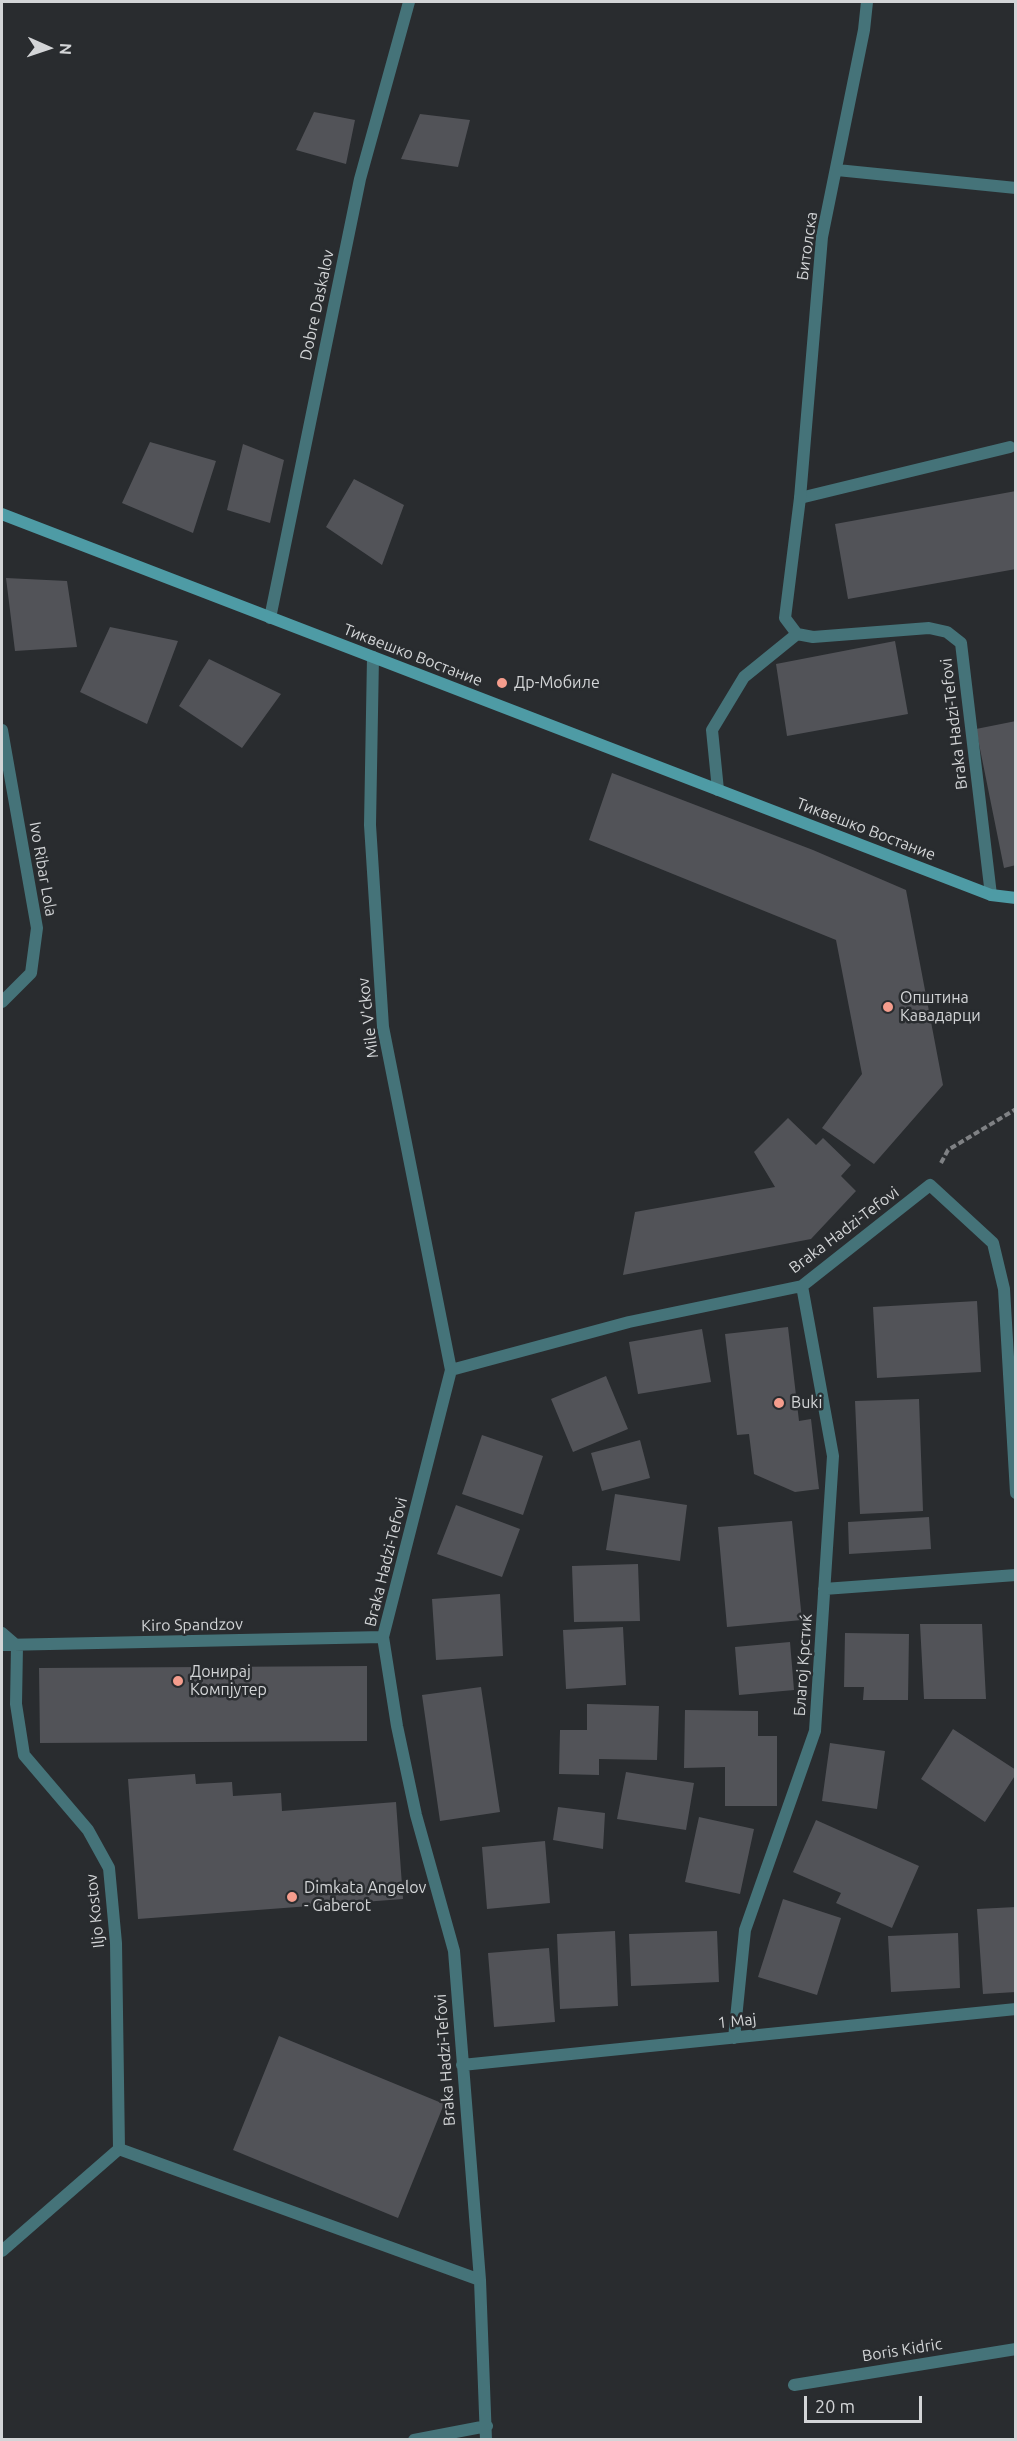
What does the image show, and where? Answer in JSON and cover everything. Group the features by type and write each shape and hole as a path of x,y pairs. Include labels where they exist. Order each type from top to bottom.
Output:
{"main road":[{"name":"Тиквешко Востание","path":"2,514 991,895 1016,898"}],"street":[{"name":"Dobre Daskalov","path":"270,618 360,179 409,2"},
{"name":"Битолска","path":"800,498 822,237 864,30 867,2"},
{"path":"837,170 1016,188"},
{"path":"718,790 712,730 744,676 797,634 785,618 800,498 1010,447"},
{"name":"Braka Hadzi-Tefovi","path":"797,634 813,637 929,628 947,633 961,643 991,895"},
{"name":"Mile V'ckov","path":"373,657 370,825 383,1027 452,1370"},
{"name":"Ivo Ribar Lola","path":"2,730 37,928 32,974 2,1002"},
{"path":"930,1185 993,1243 1004,1289 1016,1493"},
{"name":"Braka Hadzi-Tefovi","path":"486,2439 480,2280 454,1951 414,1804 397,1726 383,1637 452,1370 629,1322 802,1286 930,1185"},
{"name":"Благој Крстиќ","path":"734,2038 745,1930 815,1731 833,1456 802,1286"},
{"path":"825,1589 1016,1575"},
{"path":"2,1634 17,1646"},
{"name":"Kiro Spandzov","path":"2,1645 383,1637"},
{"name":"Iljo Kostov","path":"17,1646 16,1704 24,1755 88,1830 109,1868 116,1942 119,2149"},
{"name":"1 Maj","path":"462,2065 1016,2009"},
{"path":"2,2252 119,2149 480,2280"},
{"name":"Boris Kidric","path":"794,2385 1016,2349"},
{"path":"414,2439 487,2426"}],"path":[{"path":"930,1185 948,1150 1016,1110"}],"building":[{"path":"314,112 355,120 346,164 296,150"},
{"path":"420,114 470,120 458,167 401,159"},
{"path":"150,442 216,461 193,533 122,503"},
{"path":"243,444 284,460 270,523 227,510"},
{"path":"354,479 404,505 382,565 326,527"},
{"path":"1016,491 1016,569 848,599 835,524"},
{"path":"6,578 67,581 77,647 15,651"},
{"path":"110,627 178,641 147,724 80,692"},
{"path":"895,641 908,714 787,736 776,664"},
{"path":"209,659 281,694 242,748 179,706"},
{"path":"1016,721 1016,865 1004,868 976,729"},
{"name":"Општина Кавадарци","path":"612,773 813,850 906,890 943,1085 874,1164 822,1128 862,1074 836,940 589,840"},
{"path":"788,1118 816,1145 823,1138 851,1165 841,1176 856,1191 811,1239 623,1275 635,1212 775,1187 754,1152"},
{"path":"977,1301 981,1372 877,1378 873,1307"},
{"path":"788,1327 799,1421 811,1419 819,1489 795,1492 754,1474 749,1434 737,1435 725,1334"},
{"path":"702,1329 711,1382 638,1394 629,1342"},
{"path":"606,1376 628,1429 573,1452 551,1399"},
{"path":"919,1399 923,1511 860,1514 855,1401"},
{"path":"482,1435 543,1456 523,1515 462,1494"},
{"path":"640,1440 650,1478 602,1491 591,1453"},
{"path":"615,1494 687,1505 680,1561 606,1550"},
{"path":"456,1505 520,1529 502,1577 437,1554"},
{"path":"929,1517 931,1549 849,1554 848,1522"},
{"path":"792,1521 802,1620 727,1627 718,1527"},
{"path":"638,1564 640,1621 574,1622 572,1566"},
{"path":"500,1594 503,1656 436,1660 432,1599"},
{"path":"920,1624 982,1624 986,1699 924,1699"},
{"path":"623,1627 626,1685 566,1689 563,1630"},
{"path":"845,1633 909,1634 908,1700 863,1700 864,1687 844,1687"},
{"path":"790,1642 794,1690 739,1695 735,1647"},
{"path":"367,1666 367,1741 40,1743 39,1668"},
{"path":"481,1687 500,1812 440,1821 422,1695"},
{"path":"587,1704 659,1706 657,1760 599,1759 599,1775 559,1774 560,1730 587,1730"},
{"path":"685,1710 758,1711 758,1736 777,1736 777,1806 725,1806 725,1767 684,1768"},
{"path":"953,1729 1016,1770 1016,1774 985,1822 921,1779"},
{"path":"830,1743 885,1751 877,1809 822,1801"},
{"path":"626,1772 694,1783 686,1830 617,1819"},
{"path":"195,1774 196,1784 232,1782 233,1796 281,1793 282,1811 396,1802 403,1899 138,1919 128,1779"},
{"path":"558,1807 605,1813 603,1849 553,1840"},
{"path":"699,1817 754,1829 740,1894 685,1882"},
{"path":"816,1820 919,1866 892,1928 836,1903 841,1893 793,1872"},
{"path":"545,1841 550,1903 487,1909 482,1847"},
{"path":"783,1899 841,1918 817,1995 758,1977"},
{"path":"1016,1907 1016,1992 983,1994 977,1909"},
{"path":"615,1931 618,2006 560,2009 557,1934"},
{"path":"717,1931 719,1982 631,1986 629,1934"},
{"path":"958,1933 960,1988 891,1992 888,1936"},
{"path":"549,1948 555,2022 494,2027 488,1953"},
{"path":"279,2036 444,2104 398,2218 233,2150"}],"place":[{"name":"Др-Мобиле","path":"502,683"},
{"name":"Општина Кавадарци","path":"888,1007"},
{"name":"Buki","path":"779,1403"},
{"name":"Донирај Компјутер","path":"178,1681"},
{"name":"Dimkata Angelov - Gaberot","path":"292,1897"}]}
